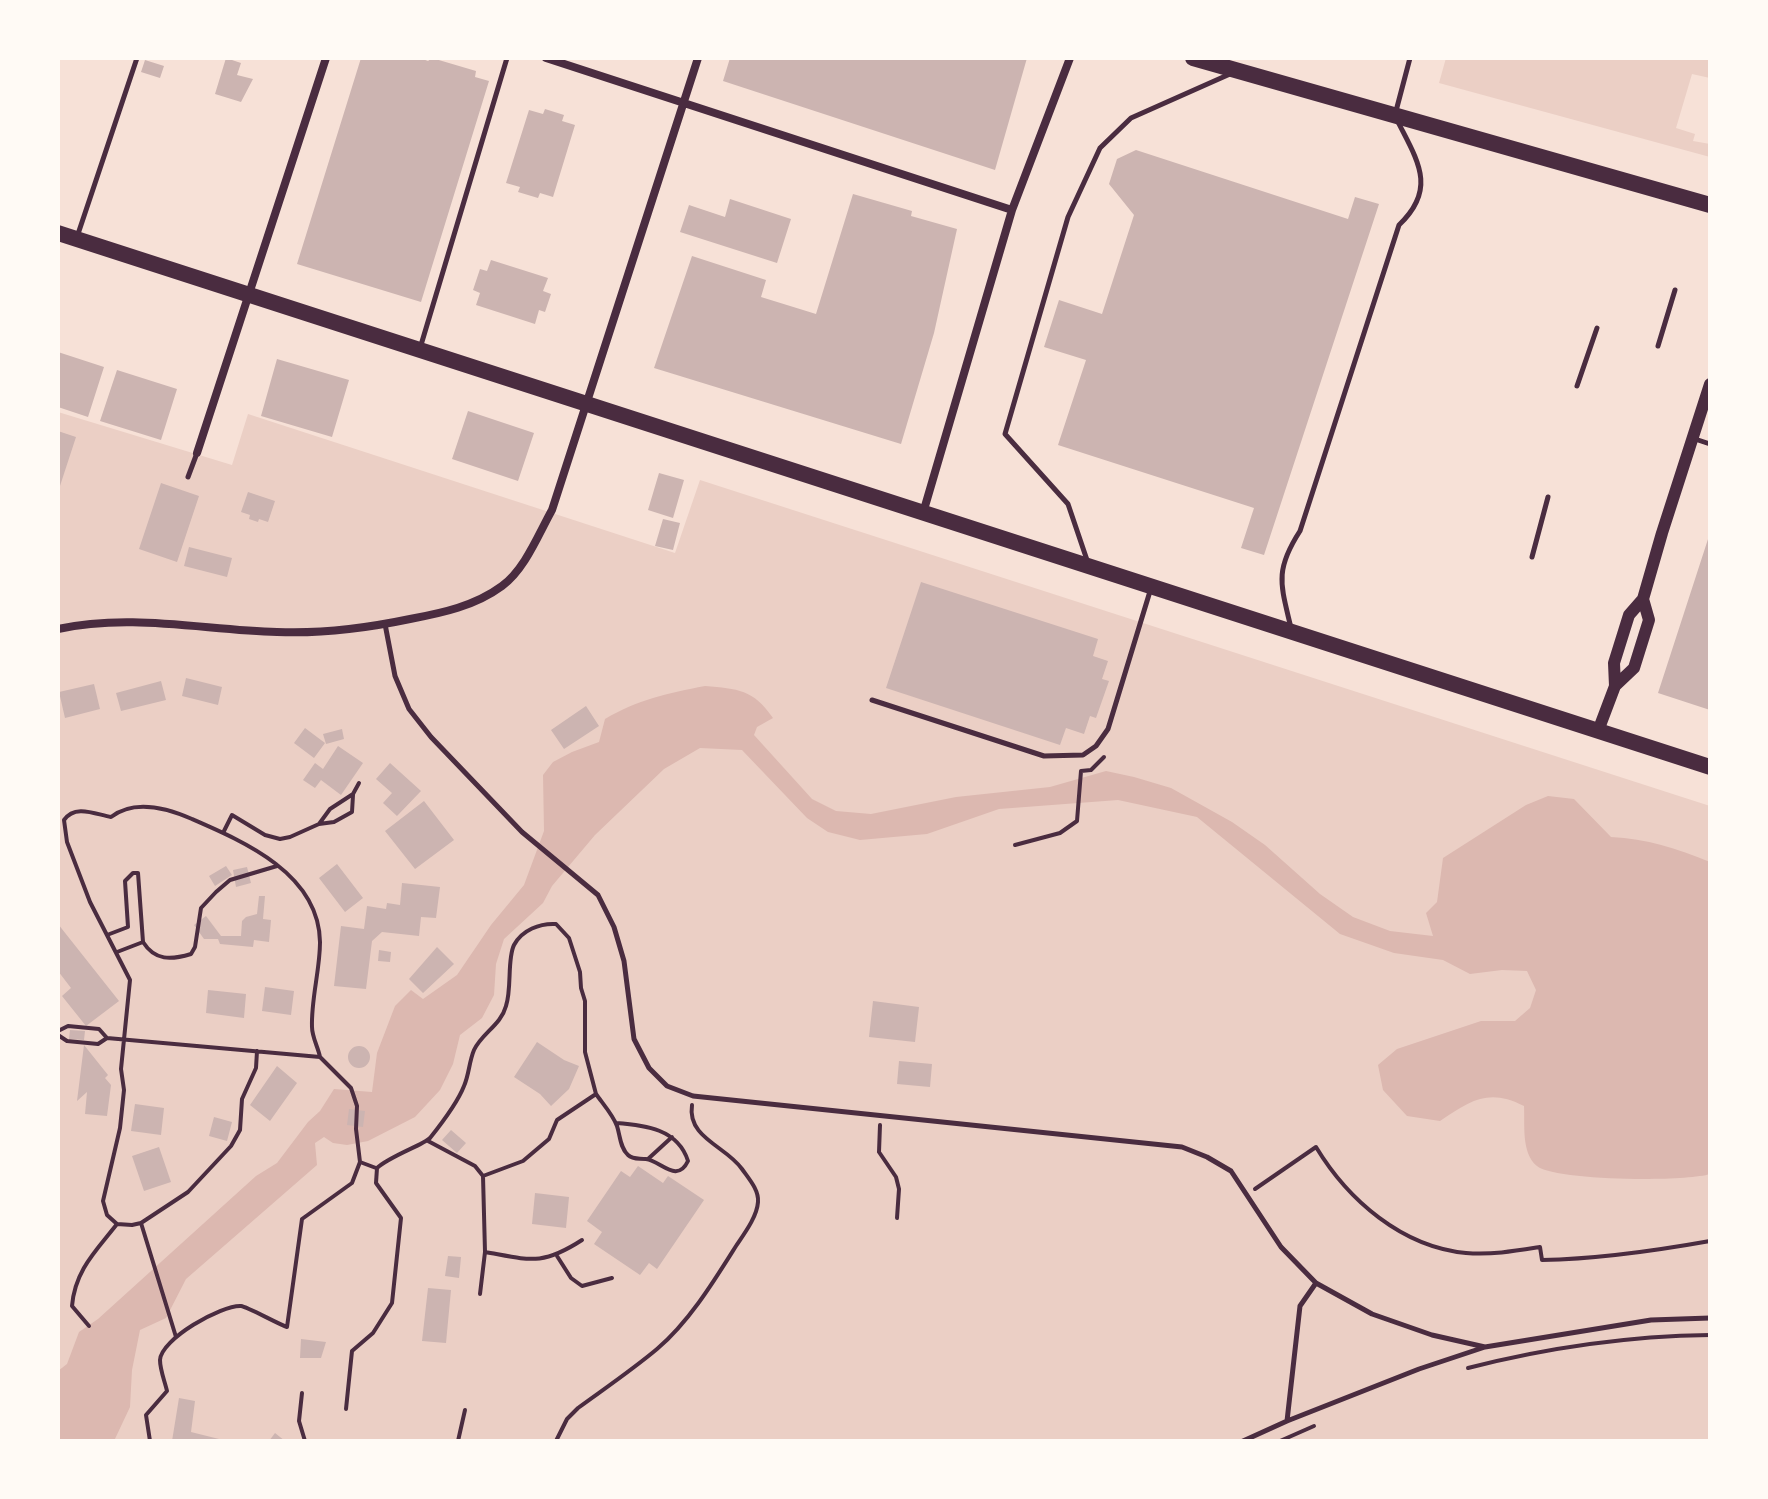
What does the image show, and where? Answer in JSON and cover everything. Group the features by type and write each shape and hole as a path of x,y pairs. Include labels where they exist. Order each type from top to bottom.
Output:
{"main road":[{"path":"1193,58 1710,205"},
{"path":"58,233 1710,767"}],"street":[{"path":"197,453 326,58"},
{"path":"546,58 1012,210"},
{"path":"58,629 85,623 143,622 305,632 385,624 473,603 504,585 523,563 552,510 698,58"},
{"path":"923,513 1012,210 1070,58"},
{"path":"1598,731 1615,686 1614,663 1629,615 1643,599 1710,384"},
{"path":"1615,686 1634,668 1649,620 1643,599"}],"lane":[{"path":"77,239 137,58"},
{"path":"419,350 507,58"},
{"path":"1293,632 1280,580 1291,544 1300,531 1399,225 1415,210 1422,185 1419,163 1395,115 1410,58"},
{"path":"1089,567 1068,504 1005,434 1068,217 1100,148 1131,118 1238,71"},
{"path":"1658,346 1675,290"},
{"path":"1577,386 1597,328"},
{"path":"1692,438 1710,444"},
{"path":"188,477 197,453"},
{"path":"1532,557 1548,497"},
{"path":"872,700 1044,756 1083,755 1096,746 1108,729 1152,587"},
{"path":"385,624 395,676 409,709 431,737 522,832 598,895 614,927 630,993 634,1039 649,1068 667,1086 693,1096 1182,1147 1231,1171 1281,1247 1316,1283 1372,1314 1432,1335 1485,1347"},
{"path":"1287,1421 1300,1306 1316,1283"},
{"path":"1243,1441 1419,1369 1485,1347 1651,1320 1710,1318"}],"path":[{"path":"1015,845 1053,836 1077,821 1081,771 1091,770 1105,756"},
{"path":"319,824 330,809 353,794 359,783"},
{"path":"223,833 232,815 265,835 280,839 347,817 352,812 353,794"},
{"path":"150,1441 146,1415 167,1391 160,1360 164,1349 176,1337 198,1322 236,1306 247,1307 264,1319 287,1327 302,1219 352,1183 360,1162 357,1106 351,1088 320,1057 312,1029 320,942 309,900 294,880 240,840 180,813 149,807 121,809 111,817 77,810 69,813 64,820 67,842 90,902 130,980 121,1069 124,1090 120,1128 103,1201 107,1215 117,1224 141,1223 188,1192 231,1146 240,1130 242,1099 256,1068 257,1051"},
{"path":"107,935 128,927 125,881 133,873 138,873 143,942 154,955 171,960 191,954 195,947 201,908 216,892 230,880 277,866"},
{"path":"377,1168 412,1146 428,1141 453,1106 465,1084 475,1048 497,1025 506,1008 515,941 536,925 556,924 569,938 580,972 585,1001 585,1052 596,1094 616,1123 627,1155 637,1160 648,1159 669,1172 685,1167 688,1161 686,1153 672,1137 655,1127 616,1123"},
{"path":"117,952 143,942"},
{"path":"107,1038 99,1029 68,1026 58,1033 67,1041 98,1044 107,1038 320,1057"},
{"path":"483,1176 523,1161 549,1139 557,1120 596,1094"},
{"path":"556,1441 567,1419 578,1408 663,1342 724,1266 754,1215 758,1202 755,1190 738,1163 695,1129 691,1113 693,1096"},
{"path":"881,1115 879,1152 896,1177 899,1189 897,1218"},
{"path":"648,1159 672,1137"},
{"path":"428,1141 475,1166 483,1176 485,1252 480,1294"},
{"path":"1246,1195 1316,1147 1331,1172 1351,1195 1382,1221 1425,1243 1463,1252 1498,1253 1540,1247 1542,1260 1570,1260 1638,1254 1710,1241"},
{"path":"360,1162 377,1168"},
{"path":"346,1409 352,1351 373,1333 392,1303 401,1218 376,1183 377,1168"},
{"path":"141,1223 176,1337"},
{"path":"89,1326 72,1306 74,1286 79,1273 117,1224"},
{"path":"485,1252 528,1260 557,1256 582,1240"},
{"path":"557,1256 571,1278 582,1286 612,1278"},
{"path":"1461,1370 1562,1350 1654,1337 1710,1335"},
{"path":"302,1393 299,1421 305,1441"},
{"path":"458,1441 465,1410"},
{"path":"1280,1441 1319,1424"}],"shaded area":[{"path":"1446,58 1710,58 1710,78 1692,74 1676,128 1695,134 1693,141 1710,144 1710,157 1439,83"},
{"path":"58,412 232,465 248,414 675,553 700,480 1710,806 1710,1441 58,1441"},
{"path":"705,686 744,692 759,701 773,718 757,727 754,735 812,799 836,811 871,814 956,797 1050,787 1106,771 1134,777 1171,788 1232,822 1353,917 1390,931 1433,936 1426,913 1437,902 1443,858 1526,805 1548,796 1574,799 1611,837 1661,845 1710,862 1710,1174 1621,1179 1549,1171 1537,1166 1528,1154 1524,1106 1500,1098 1471,1102 1440,1121 1407,1116 1383,1090 1378,1065 1397,1049 1481,1021 1515,1021 1530,1008 1536,990 1527,971 1470,974 1443,960 1394,953 1340,934 1197,817 1118,800 999,809 927,834 860,840 828,832 807,818 742,750 700,748 664,769 595,835 552,886 543,903 504,939 496,964 494,995 482,1018 460,1035 453,1064 440,1090 415,1117 368,1141 347,1145 333,1143 324,1137 315,1143 317,1165 186,1279 166,1318 140,1330 132,1370 130,1407 114,1441 58,1441 58,1371 67,1364 79,1332 98,1319 256,1176 277,1163 334,1089 372,1092 377,1053 395,1006 411,990 423,999 457,975 491,925 524,885 544,831 543,775 553,762 599,742 605,719 617,712 653,698"}],"building":[{"path":"226,58 241,63 237,75 253,79 241,102 215,94"},
{"path":"361,58 420,58 428,61 432,58 476,71 475,77 489,81 421,302 297,264"},
{"path":"730,58 1027,58 995,170 723,81"},
{"path":"145,60 164,66 160,78 141,72"},
{"path":"545,109 564,115 562,121 575,125 553,197 540,193 538,198 518,192 520,187 506,183 529,110 543,114"},
{"path":"1136,150 1348,219 1355,197 1379,204 1264,555 1241,548 1254,508 1058,445 1086,360 1044,347 1059,300 1102,314 1134,215 1109,184 1117,159"},
{"path":"853,194 912,211 911,216 957,229 934,333 901,444 654,368 692,256 766,280 761,297 816,314"},
{"path":"730,199 791,219 777,263 680,232 689,205 725,217"},
{"path":"491,260 548,278 543,291 551,294 545,312 539,310 535,324 476,305 480,293 473,290 480,269 487,271"},
{"path":"58,352 104,367 88,417 58,407"},
{"path":"277,359 349,380 332,437 261,416"},
{"path":"117,370 177,389 161,440 100,421"},
{"path":"468,411 534,433 518,481 452,459"},
{"path":"58,431 76,437 59,489 58,489"},
{"path":"659,473 684,480 673,518 648,510"},
{"path":"161,483 199,496 177,562 139,549"},
{"path":"248,492 275,501 268,522 249,519 250,515 241,512"},
{"path":"663,519 680,523 673,550 655,546"},
{"path":"1710,537 1710,710 1658,693"},
{"path":"189,547 232,558 227,577 184,566"},
{"path":"921,582 1098,639 1093,656 1108,661 1102,679 1109,681 1096,718 1090,716 1084,734 1066,728 1060,745 886,688"},
{"path":"186,678 222,687 218,705 182,696"},
{"path":"161,681 166,700 121,711 116,693"},
{"path":"94,684 100,709 65,718 59,692"},
{"path":"586,706 599,726 564,749 551,730"},
{"path":"305,728 325,743 314,758 294,743"},
{"path":"342,729 344,739 326,744 323,734"},
{"path":"338,746 363,763 341,795 321,780 315,788 303,780 315,763 323,769"},
{"path":"390,763 421,791 397,816 383,803 392,793 376,779"},
{"path":"424,801 454,840 415,869 385,831"},
{"path":"337,864 363,898 345,912 319,878"},
{"path":"226,866 232,875 215,886 209,876"},
{"path":"247,867 251,883 236,887 233,870"},
{"path":"402,883 440,887 436,918 421,917 419,936 382,932 372,941 366,989 334,986 341,926 364,929 367,906 386,909 387,903 400,905"},
{"path":"259,896 265,896 263,919 271,920 269,942 254,940 253,947 220,944 218,939 204,939 194,925 206,916 221,936 241,936 242,921 257,914"},
{"path":"58,924 119,1001 86,1026 62,996 71,988 58,971"},
{"path":"437,947 454,964 423,993 409,979"},
{"path":"379,950 391,952 390,962 378,961"},
{"path":"265,987 294,991 291,1015 262,1011"},
{"path":"208,990 246,994 244,1018 206,1013"},
{"path":"873,1001 919,1007 915,1042 869,1037"},
{"path":"70,1030 85,1031 84,1040 69,1039"},
{"path":"537,1042 579,1066 569,1089 551,1106 540,1094 514,1077"},
{"path":"84,1045 108,1075 105,1078 111,1085 107,1116 85,1114 87,1092 77,1101"},
{"path":"355,1046 363,1046 370,1057 363,1068 355,1068 348,1061 348,1053"},
{"path":"899,1061 932,1064 930,1087 897,1084"},
{"path":"277,1066 297,1083 270,1121 250,1105"},
{"path":"135,1104 164,1108 161,1135 131,1131"},
{"path":"349,1109 365,1111 363,1127 347,1125"},
{"path":"214,1117 232,1122 227,1141 209,1136"},
{"path":"451,1130 466,1143 457,1153 442,1140"},
{"path":"159,1147 171,1182 144,1191 132,1156"},
{"path":"638,1166 663,1183 668,1176 704,1200 657,1269 649,1263 640,1275 594,1244 602,1232 587,1221 621,1171 630,1177"},
{"path":"535,1193 569,1197 566,1228 532,1224"},
{"path":"448,1256 461,1257 459,1278 445,1276"},
{"path":"428,1288 451,1290 446,1343 422,1341"},
{"path":"301,1339 326,1342 321,1358 300,1358"},
{"path":"179,1398 195,1401 191,1432 227,1441 172,1441"},
{"path":"275,1433 285,1441 269,1441"}]}
